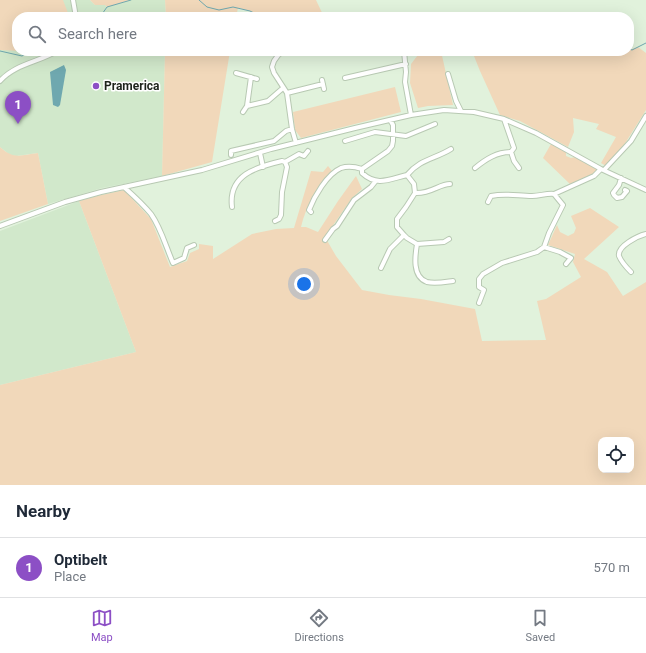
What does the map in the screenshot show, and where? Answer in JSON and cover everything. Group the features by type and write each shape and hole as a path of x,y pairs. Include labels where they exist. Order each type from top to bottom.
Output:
{"street":[{"path":"73,0 75,12"},
{"path":"0,81 4,76 13,70 45,56"},
{"path":"278,56 272,67 274,73 287,93 292,129 296,143"},
{"path":"405,56 405,82 411,115"},
{"path":"345,78 406,64"},
{"path":"236,73 257,79"},
{"path":"448,74 454,86 456,101 461,111"},
{"path":"244,112 247,106 251,77"},
{"path":"287,93 323,84"},
{"path":"247,106 268,101 283,88"},
{"path":"0,226 65,202 101,192 202,170 296,143 390,120 444,110 474,112 504,119 536,133 646,190"},
{"path":"488,202 491,196 502,194 526,196 554,194 594,176 631,142 646,116"},
{"path":"504,119 514,148 511,152 514,161 519,168"},
{"path":"311,212 309,210 318,192 328,179 339,169 347,167 362,169 388,151 393,141 393,125 390,120"},
{"path":"345,141 375,132 406,136 435,124"},
{"path":"231,155 231,151 274,141 286,131 292,129"},
{"path":"362,169 362,174 375,182 407,175 413,168 423,161 451,150"},
{"path":"232,207 231,194 236,183 242,176 250,171 282,161 285,162 299,154 304,156 308,151"},
{"path":"475,168 486,159 511,152"},
{"path":"260,153 263,167"},
{"path":"275,221 281,216 282,192 287,167 285,162"},
{"path":"239,172 242,176"},
{"path":"407,175 414,184 416,192 397,219 397,227 407,238 417,244 444,242 449,240"},
{"path":"613,194 619,185 621,178"},
{"path":"326,240 354,200 375,182"},
{"path":"416,192 428,192 446,184 450,184"},
{"path":"124,187 138,199 151,215 159,229 173,263 184,258 187,248 194,245"},
{"path":"608,193 620,198 627,191 625,190"},
{"path":"479,303 484,290 479,287 479,279 483,274 502,263 536,252 544,247 549,233 563,205 554,194"},
{"path":"631,272 619,256 620,250 639,236 646,234"},
{"path":"381,268 390,249 404,235"},
{"path":"417,244 416,267 418,274 422,279 433,282 453,281"},
{"path":"544,247 560,252 571,258 566,264"},
{"path":"626,265 631,261"}],"shaded area":[{"path":"0,0 90,0 95,5 105,5 107,7 131,0 165,0 166,12 12,12 12,56 165,56 162,176 102,188 48,204 38,153 16,156 10,155 0,147"},
{"path":"0,0 63,0 68,12 12,12 12,51 0,50"},
{"path":"90,0 131,0 107,7 105,5 95,5"},
{"path":"165,0 316,0 322,12 252,12 238,8 237,12 166,12"},
{"path":"638,47 646,53 646,110 624,145 606,166 601,163 616,137 596,129 599,124 573,118 574,132 568,147 520,121 500,115 474,56 634,56 634,48"},
{"path":"165,56 229,56 212,162 162,176"},
{"path":"417,56 442,56 453,105 418,108 410,83 411,64"},
{"path":"395,87 401,112 301,138 295,130 293,112"},
{"path":"551,144 566,152 566,156 571,158 575,157 598,169 590,177 571,185 543,158"},
{"path":"0,147 9,154 18,156 38,153 48,204 0,221"},
{"path":"328,166 332,171 313,197 306,211 301,227 306,227 318,232 356,176 362,189 352,198 325,237 336,256 362,290 475,309 482,341 546,340 537,301 546,299 581,277 573,262 575,254 548,245 557,225 560,232 568,236 574,233 576,228 571,216 590,208 619,227 584,259 607,272 623,296 646,282 646,485 0,485 0,385 136,352 79,201 124,190 151,219 170,267 187,261 190,253 199,249 199,244 213,246 213,259 252,234 276,229 294,228 311,171 323,172"},
{"path":"79,201 136,352 0,385 0,231"}],"water":[{"path":"64,65 66,70 60,105 58,107 53,105 50,72"}],"waterway":[{"path":"104,12 107,7 131,0"},
{"path":"199,0 207,7 219,10 233,7 252,12"},
{"path":"634,49 646,43"},
{"path":"0,51 12,54"}],"place":[{"name":"Pramerica","path":"96,86"},
{"name":"Optibelt","path":"18,124"}]}
